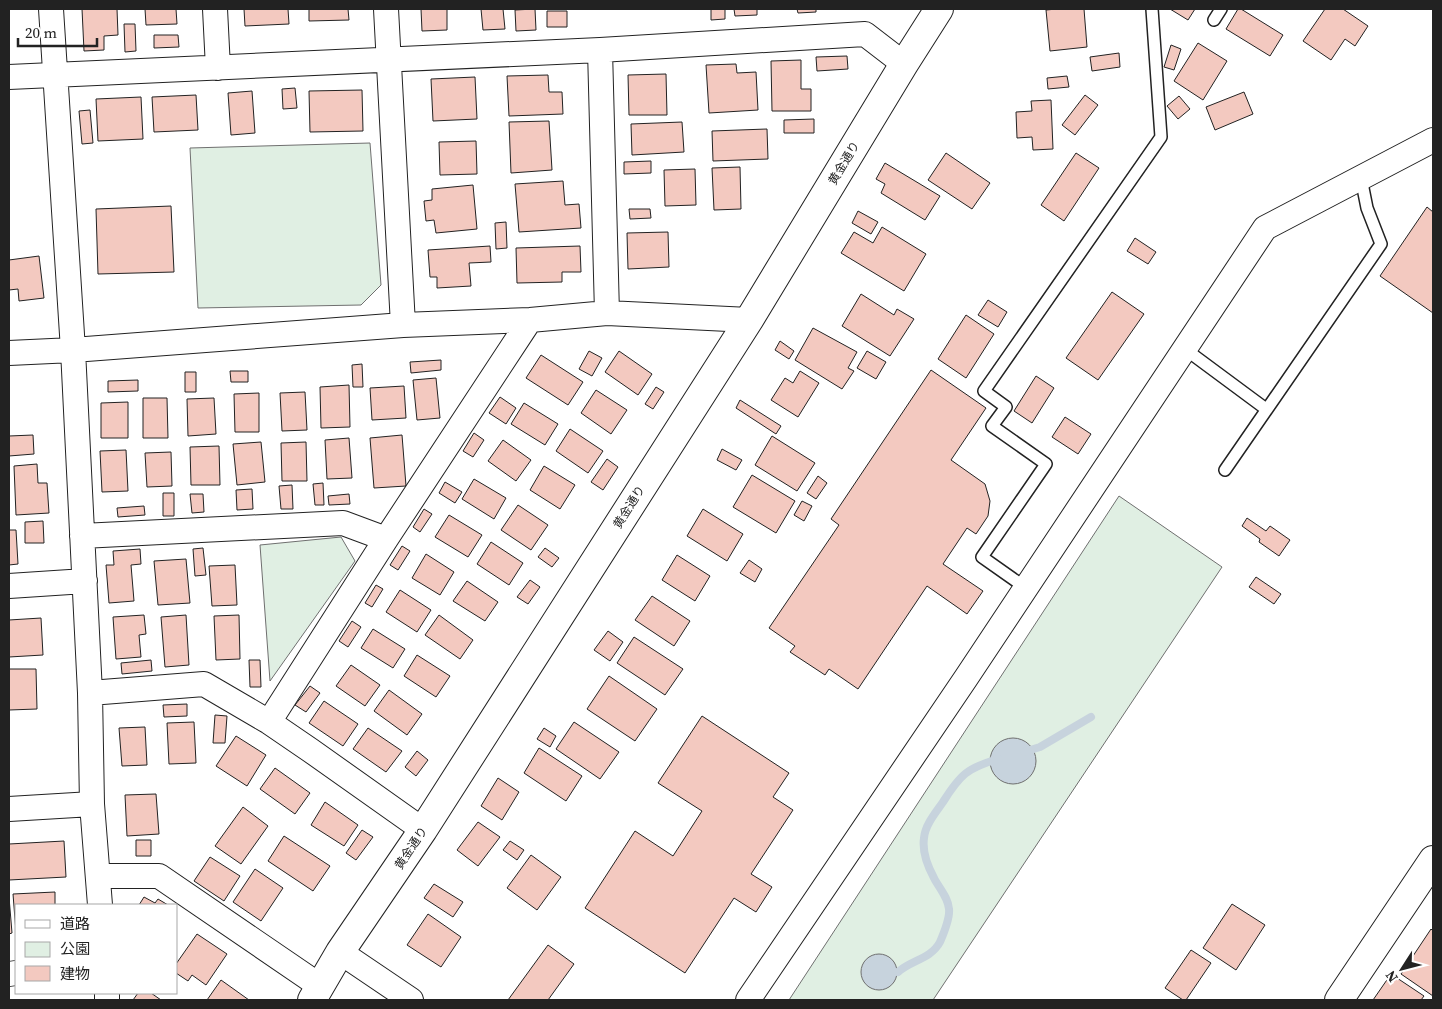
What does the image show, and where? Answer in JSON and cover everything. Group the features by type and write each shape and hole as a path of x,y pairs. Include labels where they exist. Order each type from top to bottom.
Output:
{"street":[{"path":"51,9 73,350 90,693 92,804 100,904"},
{"path":"215,9 218,68"},
{"path":"386,9 403,325"},
{"name":"黄金通り","path":"316,993 340,952 423,830 749,320 939,9"},
{"path":"9,77 600,50 864,34 904,64"},
{"path":"600,50 607,314"},
{"path":"748,1000 1026,588 1265,228 1433,140"},
{"path":"9,353 73,350 403,325 530,320 607,314 749,320"},
{"path":"269,722 386,539 530,320"},
{"path":"82,536 343,523 386,539"},
{"path":"9,586 85,581"},
{"path":"90,693 204,684 269,722 423,830"},
{"path":"9,809 92,804"},
{"path":"1339,1000 1433,860"},
{"path":"98,876 159,876 316,993"},
{"path":"340,952 412,1000"}],"lane":[{"path":"1026,588 982,557 1046,464 992,426 1006,406 984,391 1161,137 1152,9"},
{"path":"1214,20 1222,9"},
{"path":"1225,470 1381,244 1367,208 1360,178"},
{"path":"1185,349 1266,409"}],"green space":[{"path":"370,143 381,285 361,305 198,308 190,148"},
{"path":"1119,496 1222,567 933,1000 789,1000"},
{"path":"341,537 355,561 270,681 260,545"}],"shaded area":[{"path":"1009,738 1017,738 1026,742 1032,748 1036,761 1032,774 1026,780 1017,784 1009,784 1000,780 994,774 990,765 990,757 994,748 1000,742"},
{"path":"879,954 886,955 892,959 896,965 896,979 892,985 886,989 879,990 872,989 866,985 862,979 861,972 862,965 866,959 872,955"}],"building":[{"path":"82,9 117,9 118,35 104,36 104,50 84,51"},
{"path":"145,9 176,9 177,24 146,25"},
{"path":"244,9 288,9 289,24 245,26"},
{"path":"309,9 348,9 349,20 309,21"},
{"path":"421,9 447,9 447,30 422,31"},
{"path":"481,9 503,9 505,29 483,30"},
{"path":"535,9 536,30 516,31 515,10"},
{"path":"711,9 725,9 725,19 711,20"},
{"path":"734,9 757,9 757,15 735,16"},
{"path":"797,9 816,9 816,12 798,13"},
{"path":"1084,9 1087,47 1050,51 1046,10"},
{"path":"1170,9 1195,9 1188,20"},
{"path":"1238,9 1241,9 1283,35 1270,56 1226,29"},
{"path":"1325,9 1343,9 1368,26 1355,46 1345,39 1331,60 1303,41"},
{"path":"547,11 567,11 567,27 547,27"},
{"path":"124,24 135,24 136,51 125,52"},
{"path":"154,35 178,35 179,47 154,48"},
{"path":"1198,43 1227,61 1203,100 1174,81"},
{"path":"1171,45 1181,49 1174,70 1164,67"},
{"path":"1119,53 1120,67 1092,71 1090,57"},
{"path":"847,56 848,69 817,71 816,57"},
{"path":"801,60 801,89 811,89 811,111 772,111 771,61"},
{"path":"736,64 737,73 756,72 758,110 709,113 706,65"},
{"path":"666,74 667,115 629,115 628,75"},
{"path":"548,75 549,92 562,92 563,114 509,116 507,76"},
{"path":"1067,76 1069,87 1048,89 1047,78"},
{"path":"475,77 477,119 433,121 431,79"},
{"path":"295,88 297,108 283,109 282,89"},
{"path":"362,90 363,131 310,132 309,91"},
{"path":"252,91 255,133 231,135 228,93"},
{"path":"1244,92 1253,114 1215,130 1206,107"},
{"path":"196,95 198,130 154,132 152,97"},
{"path":"1085,95 1098,105 1075,135 1062,125"},
{"path":"1179,96 1190,109 1178,119 1167,106"},
{"path":"141,97 143,139 98,141 96,99"},
{"path":"1051,100 1053,149 1033,150 1032,137 1017,138 1016,112 1032,111 1031,101"},
{"path":"90,110 93,143 82,144 79,111"},
{"path":"814,119 814,133 784,133 784,120"},
{"path":"549,121 552,170 511,173 509,122"},
{"path":"682,122 684,152 632,155 631,124"},
{"path":"767,129 768,159 713,161 712,131"},
{"path":"476,141 477,174 440,175 439,142"},
{"path":"946,153 990,183 972,209 928,180"},
{"path":"1076,153 1099,168 1064,221 1041,205"},
{"path":"651,161 651,173 624,174 624,162"},
{"path":"885,163 940,196 925,220 881,193 885,184 876,179"},
{"path":"740,167 741,209 714,210 712,168"},
{"path":"695,169 696,205 665,206 664,170"},
{"path":"563,181 565,205 579,204 581,228 519,232 515,184"},
{"path":"473,185 477,229 436,233 434,220 426,221 424,201 432,200 432,189"},
{"path":"171,206 174,272 98,274 96,209"},
{"path":"1427,207 1433,212 1433,313 1380,276"},
{"path":"629,209 650,209 651,218 630,219"},
{"path":"858,211 878,222 871,234 852,223"},
{"path":"506,222 507,248 496,249 495,223"},
{"path":"882,227 926,254 904,291 841,253 854,232 873,243"},
{"path":"668,232 669,267 628,269 627,233"},
{"path":"1135,238 1156,252 1148,264 1127,251"},
{"path":"490,246 491,262 469,263 471,286 437,288 437,277 430,277 428,250"},
{"path":"580,246 581,272 562,272 562,282 517,283 516,248"},
{"path":"39,256 44,298 19,301 18,289 9,290 9,260"},
{"path":"1112,292 1144,314 1098,380 1066,358"},
{"path":"861,294 894,315 897,309 914,319 890,356 842,326"},
{"path":"988,300 1007,312 998,327 978,315"},
{"path":"966,315 994,334 966,378 938,359"},
{"path":"813,328 857,352 848,368 854,371 842,389 795,360"},
{"path":"780,341 794,351 789,359 775,350"},
{"path":"589,351 602,358 592,376 579,369"},
{"path":"619,351 652,374 638,395 605,372"},
{"path":"867,351 886,362 876,379 857,368"},
{"path":"541,355 583,382 568,405 526,378"},
{"path":"441,360 441,370 411,373 410,362"},
{"path":"362,364 363,387 353,387 352,365"},
{"path":"931,370 986,408 951,460 985,484 990,501 988,516 976,534 967,528 943,564 983,591 967,614 927,586 858,689 829,669 825,675 790,652 795,646 769,628 839,525 831,519"},
{"path":"230,371 248,371 248,382 231,382"},
{"path":"800,371 819,383 798,417 771,400 785,378 793,383"},
{"path":"185,372 196,372 196,392 185,392"},
{"path":"1036,376 1054,388 1032,423 1014,411"},
{"path":"436,378 440,418 417,420 413,380"},
{"path":"138,380 138,391 108,392 108,381"},
{"path":"349,385 350,427 321,428 320,387"},
{"path":"404,386 406,418 372,420 370,388"},
{"path":"656,387 664,392 653,409 645,404"},
{"path":"596,390 627,410 611,434 581,413"},
{"path":"305,392 307,430 282,431 280,393"},
{"path":"259,393 259,432 235,432 234,394"},
{"path":"500,397 516,408 506,424 489,413"},
{"path":"143,398 167,398 168,438 143,438"},
{"path":"214,398 216,434 188,436 187,399"},
{"path":"740,400 781,426 776,434 736,408"},
{"path":"128,402 128,438 101,438 101,403"},
{"path":"524,403 558,424 545,445 511,424"},
{"path":"1065,417 1091,434 1078,454 1052,437"},
{"path":"570,429 603,451 588,473 556,451"},
{"path":"474,433 484,440 473,457 463,451"},
{"path":"33,435 34,454 9,456 9,436"},
{"path":"402,435 406,486 374,488 370,438"},
{"path":"772,436 815,463 797,491 755,465"},
{"path":"349,438 352,478 327,479 325,440"},
{"path":"503,440 531,460 516,481 488,461"},
{"path":"261,442 265,482 237,485 233,444"},
{"path":"306,442 307,481 282,481 281,443"},
{"path":"219,446 220,485 191,485 190,447"},
{"path":"722,449 742,460 736,470 717,460"},
{"path":"126,450 128,491 102,492 100,451"},
{"path":"171,452 172,486 147,487 145,453"},
{"path":"607,459 618,467 603,490 591,482"},
{"path":"37,464 38,483 47,483 49,513 16,515 14,466"},
{"path":"544,466 575,485 560,509 530,490"},
{"path":"752,475 795,501 776,533 733,507"},
{"path":"818,476 827,483 816,499 807,493"},
{"path":"474,479 506,498 494,519 462,499"},
{"path":"445,482 462,492 455,503 439,493"},
{"path":"323,483 324,505 315,505 313,484"},
{"path":"292,485 293,509 281,509 279,486"},
{"path":"252,489 253,509 237,510 236,490"},
{"path":"163,493 174,493 174,516 163,516"},
{"path":"190,494 203,494 204,512 192,513"},
{"path":"349,494 350,504 329,505 328,496"},
{"path":"802,501 812,506 804,521 794,515"},
{"path":"518,505 548,525 531,550 501,530"},
{"path":"144,506 145,515 118,517 117,508"},
{"path":"424,509 432,514 420,532 413,527"},
{"path":"703,509 743,534 727,561 687,536"},
{"path":"449,515 482,535 468,557 435,537"},
{"path":"1247,518 1266,531 1270,526 1290,540 1279,556 1259,542 1260,539 1242,526"},
{"path":"43,521 44,543 25,543 25,522"},
{"path":"9,530 16,530 18,564 9,565"},
{"path":"491,542 523,563 509,585 477,564"},
{"path":"402,546 410,551 398,570 390,565"},
{"path":"203,548 206,575 195,576 193,549"},
{"path":"545,548 559,558 552,567 538,557"},
{"path":"140,549 141,564 131,565 134,601 109,603 106,565 114,565 113,551"},
{"path":"426,554 454,572 440,595 412,578"},
{"path":"677,555 710,576 695,601 662,580"},
{"path":"186,559 190,603 158,605 154,561"},
{"path":"749,560 762,569 755,582 740,573"},
{"path":"235,565 237,605 212,606 209,566"},
{"path":"1256,577 1281,594 1274,604 1249,587"},
{"path":"530,580 540,587 528,604 517,597"},
{"path":"467,581 498,602 485,621 453,601"},
{"path":"376,585 383,589 372,607 365,603"},
{"path":"400,590 431,610 417,632 386,612"},
{"path":"652,596 690,621 674,646 635,620"},
{"path":"144,615 146,634 139,635 141,657 116,659 113,617"},
{"path":"186,615 189,665 165,667 161,617"},
{"path":"239,615 240,659 216,660 214,616"},
{"path":"439,615 473,640 460,659 425,635"},
{"path":"41,618 43,655 9,657 9,620"},
{"path":"352,621 361,627 348,647 339,641"},
{"path":"373,629 405,649 393,668 361,648"},
{"path":"608,631 623,642 610,661 594,650"},
{"path":"634,637 683,669 665,695 617,663"},
{"path":"417,655 450,676 436,697 404,676"},
{"path":"151,660 152,671 122,674 121,663"},
{"path":"249,660 260,660 261,687 250,687"},
{"path":"351,665 380,685 365,706 336,686"},
{"path":"9,669 36,669 37,709 9,710"},
{"path":"609,676 657,709 635,741 587,709"},
{"path":"310,686 320,693 306,712 295,705"},
{"path":"389,690 422,714 407,735 374,711"},
{"path":"324,701 358,724 343,746 309,723"},
{"path":"187,704 187,716 164,717 163,705"},
{"path":"215,715 227,716 225,743 213,743"},
{"path":"702,716 789,773 773,797 793,810 751,874 772,887 756,912 734,898 685,973 585,908 635,831 673,856 702,811 658,783"},
{"path":"194,722 196,763 169,764 167,723"},
{"path":"574,722 619,752 600,779 556,749"},
{"path":"145,727 147,765 122,766 119,728"},
{"path":"368,728 402,751 386,772 353,749"},
{"path":"544,728 556,736 550,747 537,739"},
{"path":"236,736 266,755 247,786 216,766"},
{"path":"539,748 582,776 566,801 524,773"},
{"path":"417,751 428,760 416,776 405,767"},
{"path":"275,768 310,793 295,814 260,789"},
{"path":"498,778 519,792 502,820 481,806"},
{"path":"156,794 159,834 127,836 125,795"},
{"path":"325,802 358,825 344,846 311,825"},
{"path":"243,807 268,826 241,864 215,846"},
{"path":"478,822 500,837 478,866 457,850"},
{"path":"362,830 373,837 356,860 346,853"},
{"path":"284,836 330,866 313,891 268,861"},
{"path":"136,840 151,840 151,856 136,856"},
{"path":"64,841 66,877 9,880 9,844"},
{"path":"510,841 524,850 517,860 503,850"},
{"path":"531,855 561,877 537,910 507,888"},
{"path":"210,857 240,876 224,901 194,881"},
{"path":"255,869 283,888 261,921 233,902"},
{"path":"434,884 463,902 453,917 424,898"},
{"path":"55,892 55,904 15,904 15,919 13,894"},
{"path":"9,897 12,933 9,934"},
{"path":"144,897 155,903 158,899 166,904 140,904"},
{"path":"1232,904 1265,925 1236,970 1203,948"},
{"path":"428,914 461,937 441,967 407,945"},
{"path":"1431,929 1433,931 1433,996 1401,974"},
{"path":"197,934 227,954 206,985 192,975 188,981 178,974 178,961"},
{"path":"548,945 574,964 548,1000 508,1000"},
{"path":"1191,950 1211,963 1186,1000 1183,1000 1165,988"},
{"path":"1391,974 1424,996 1421,1000 1373,1000"},
{"path":"221,980 249,1000 207,1000"},
{"path":"137,994 152,994 161,1000 133,1000"}],"waterway":[{"path":"1024,752 1040,747 1091,717"},
{"path":"898,972 936,948 940,942 948,917 947,901 932,874 925,854 924,838 929,824 949,793 965,774 971,769 998,759"}]}
